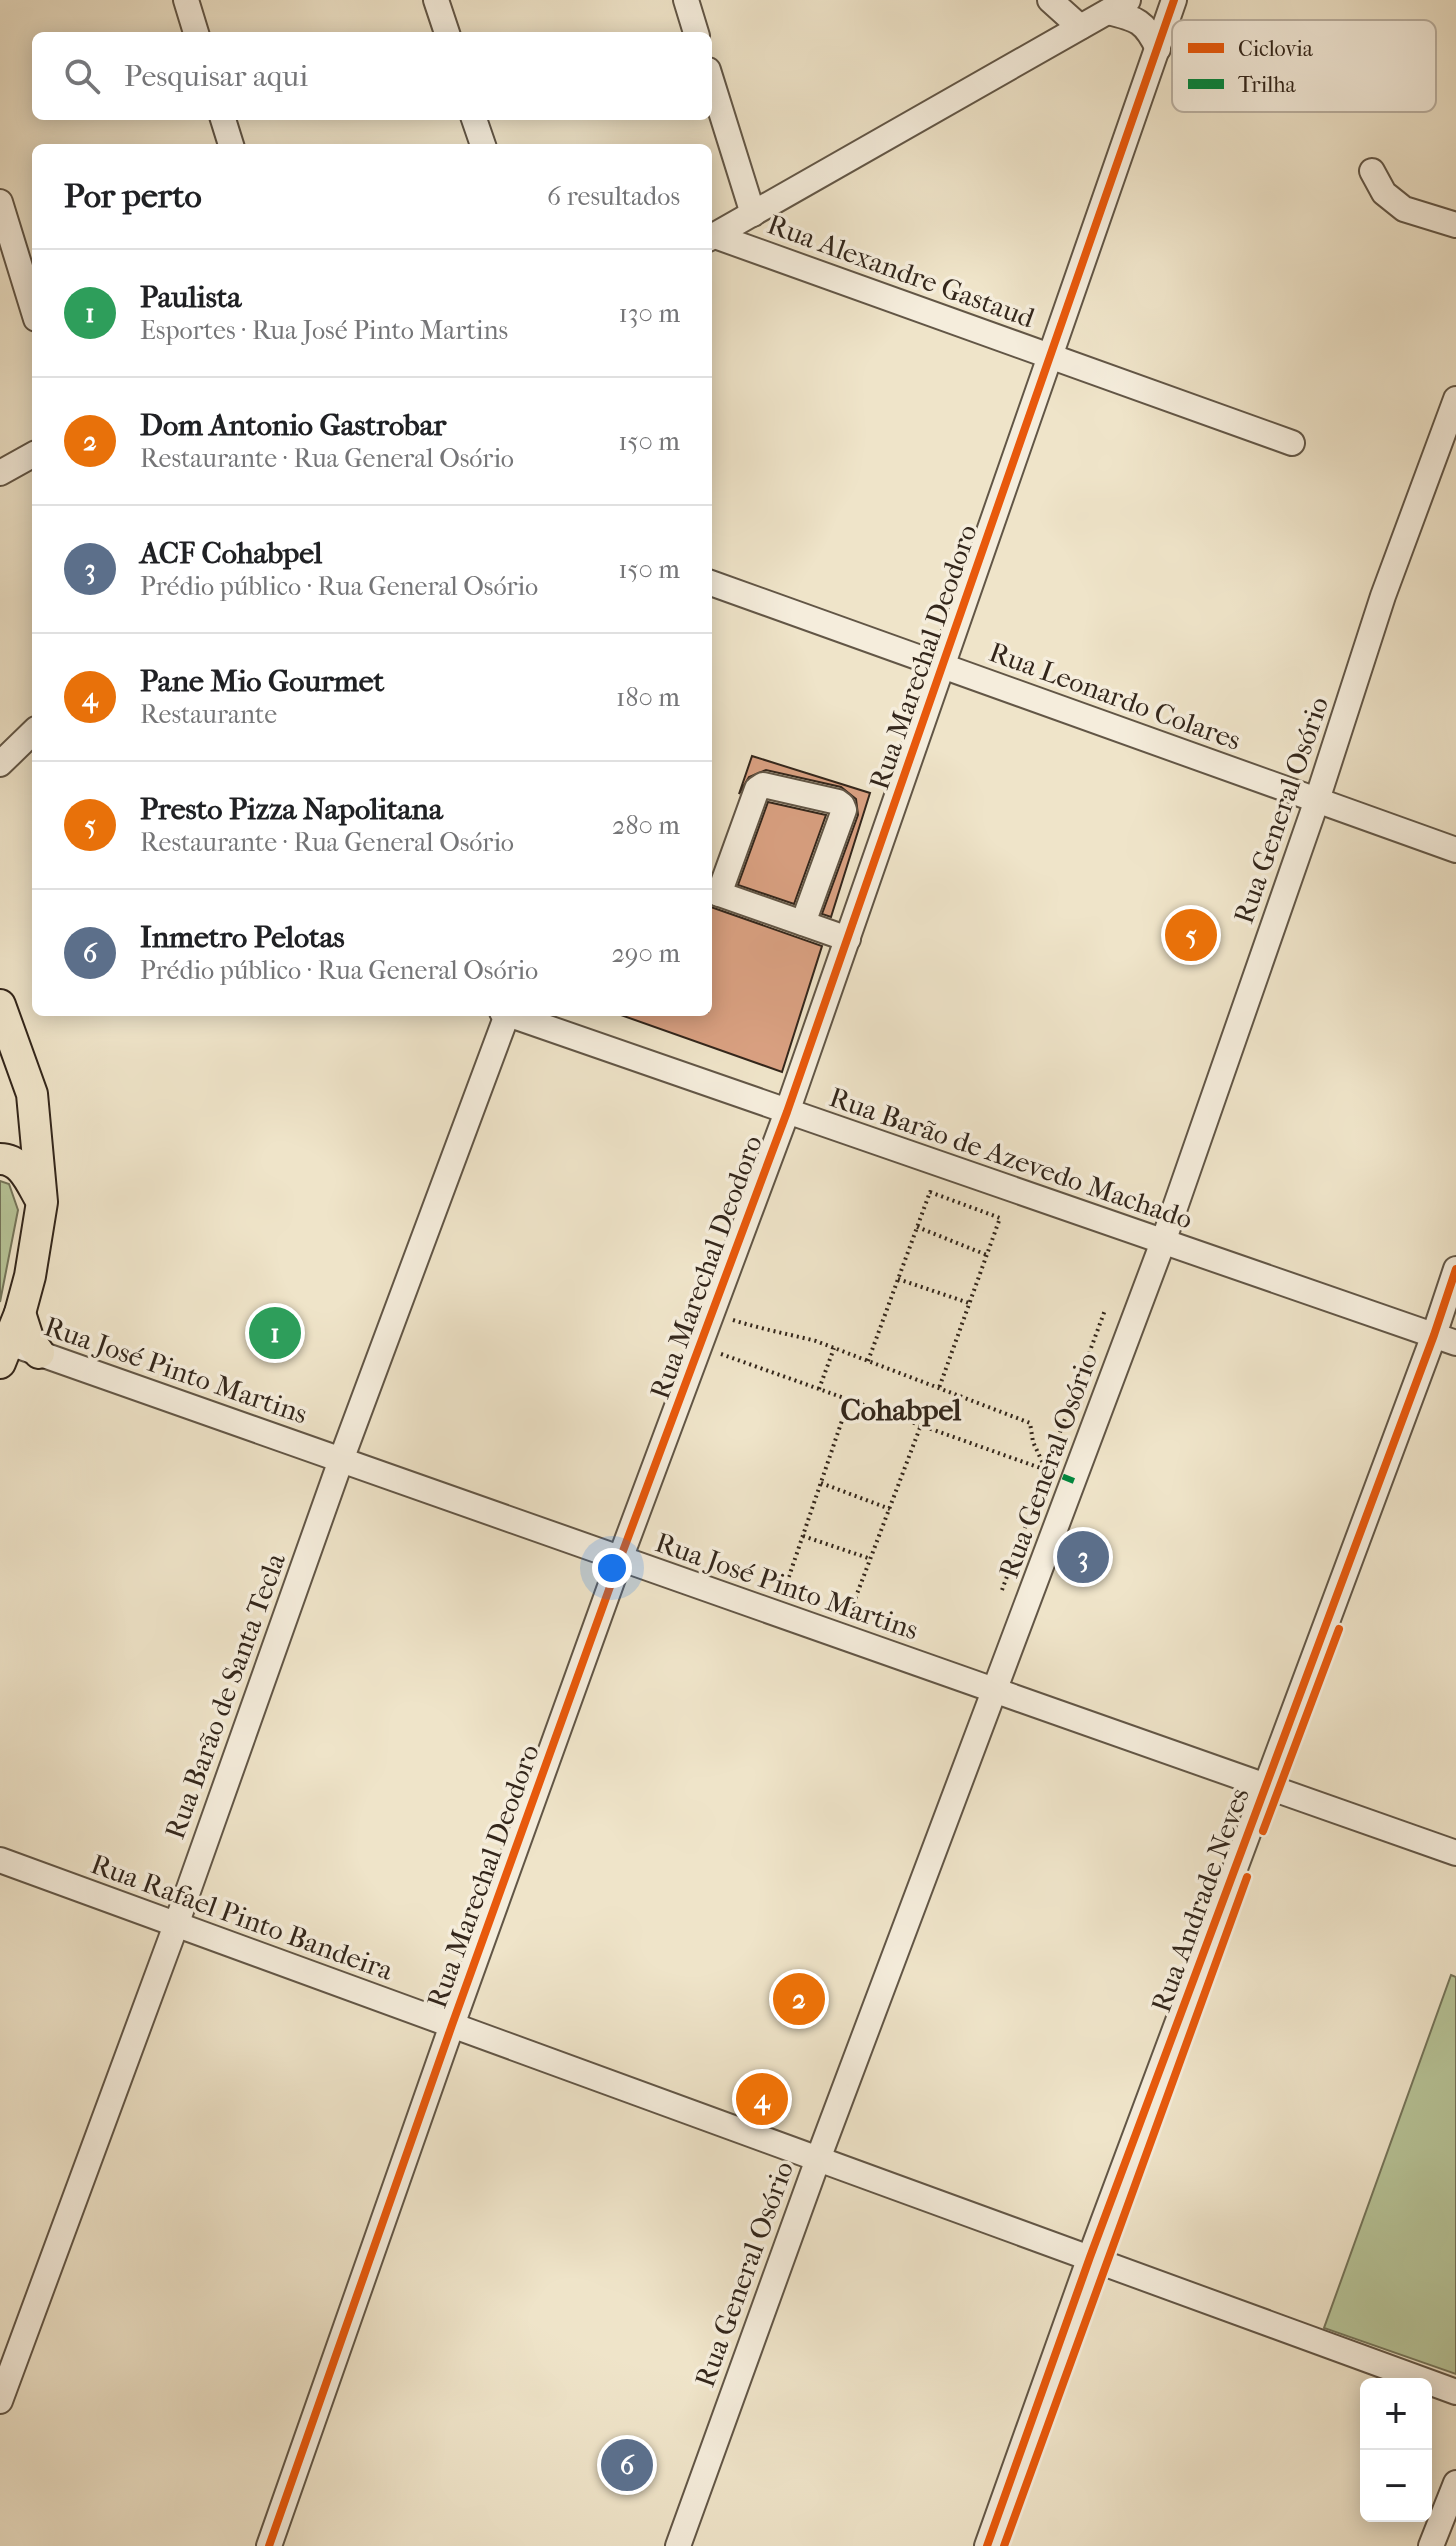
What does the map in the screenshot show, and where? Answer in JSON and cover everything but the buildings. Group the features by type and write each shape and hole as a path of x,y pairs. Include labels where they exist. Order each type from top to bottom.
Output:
{"main road":[{"path":"0,1005 32,1094 42,1202 30,1276 8,1331 28,1338 39,1353"},
{"path":"0,1159 8,1159 25,1172 42,1202"}],"street":[{"path":"186,0 196,32"},
{"path":"436,0 447,32"},
{"path":"686,0 696,32"},
{"path":"1050,0 1080,27"},
{"name":"Rua Marechal Deodoro","path":"269,2546 620,1559 787,1112 1174,0"},
{"path":"712,237 1118,6 1148,29 1158,49"},
{"path":"712,83 753,214"},
{"path":"223,120 231,144"},
{"path":"474,120 483,144"},
{"path":"1372,171 1384,193 1404,209 1456,225"},
{"path":"0,202 32,306"},
{"name":"Rua Alexandre Gastaud","path":"712,238 1292,443"},
{"name":"Rua General Osório","path":"678,2546 818,2159 1163,1242 1317,800 1383,596 1456,399"},
{"path":"0,473 32,455"},
{"name":"Rua Leonardo Colares","path":"712,583 1456,850"},
{"path":"0,764 32,733"},
{"path":"803,923 844,810 838,802 763,785 757,789 714,892 848,939"},
{"name":"Rua Barão de Santa Tecla","path":"0,2401 505,1016"},
{"name":"Rua Barão de Azevedo Machado","path":"515,1016 1445,1339"},
{"name":"Rua Andrade Neves","path":"987,2546 1090,2257 1266,1786 1445,1339 1456,1269"},
{"name":"Rua José Pinto Martins","path":"39,1353 1456,1853"},
{"name":"Rua Rafael Pinto Bandeira","path":"0,1860 1456,2392"},
{"path":"1431,2546 1456,2483"}],"path":[{"path":"868,1361 930,1192 1000,1218 939,1388"},
{"path":"917,1227 987,1255"},
{"path":"898,1279 969,1303"},
{"path":"1002,1590 1105,1310"},
{"path":"731,1319 834,1348 1030,1423 1033,1442 1046,1470"},
{"path":"819,1389 834,1348"},
{"path":"718,1353 1046,1470"},
{"path":"783,1594 849,1400"},
{"path":"848,1618 921,1425"},
{"path":"821,1483 890,1509"},
{"path":"803,1536 871,1559"}],"green space":[{"path":"0,1181 9,1184 18,1210 0,1302"},
{"path":"1451,1975 1456,1977 1456,2374 1324,2328"}],"marked path":[{"path":"1046,1470 1074,1481"}],"cycle path":[{"path":"269,2546 620,1559 787,1112 1174,0"},
{"path":"987,2546 1090,2257 1456,1269"},
{"path":"1263,1831 1339,1629"},
{"path":"1004,2546 1247,1877"}],"place":[{"name":"Presto Pizza Napolitana","path":"1191,935"},
{"name":"Paulista","path":"275,1333"},
{"name":"ACF Cohabpel","path":"1083,1557"},
{"name":"Dom Antonio Gastrobar","path":"799,1999"},
{"name":"Pane Mio Gourmet","path":"762,2099"},
{"name":"Inmetro Pelotas","path":"627,2465"}],"district":[{"name":"Cohabpel","path":"901,1410"}]}
